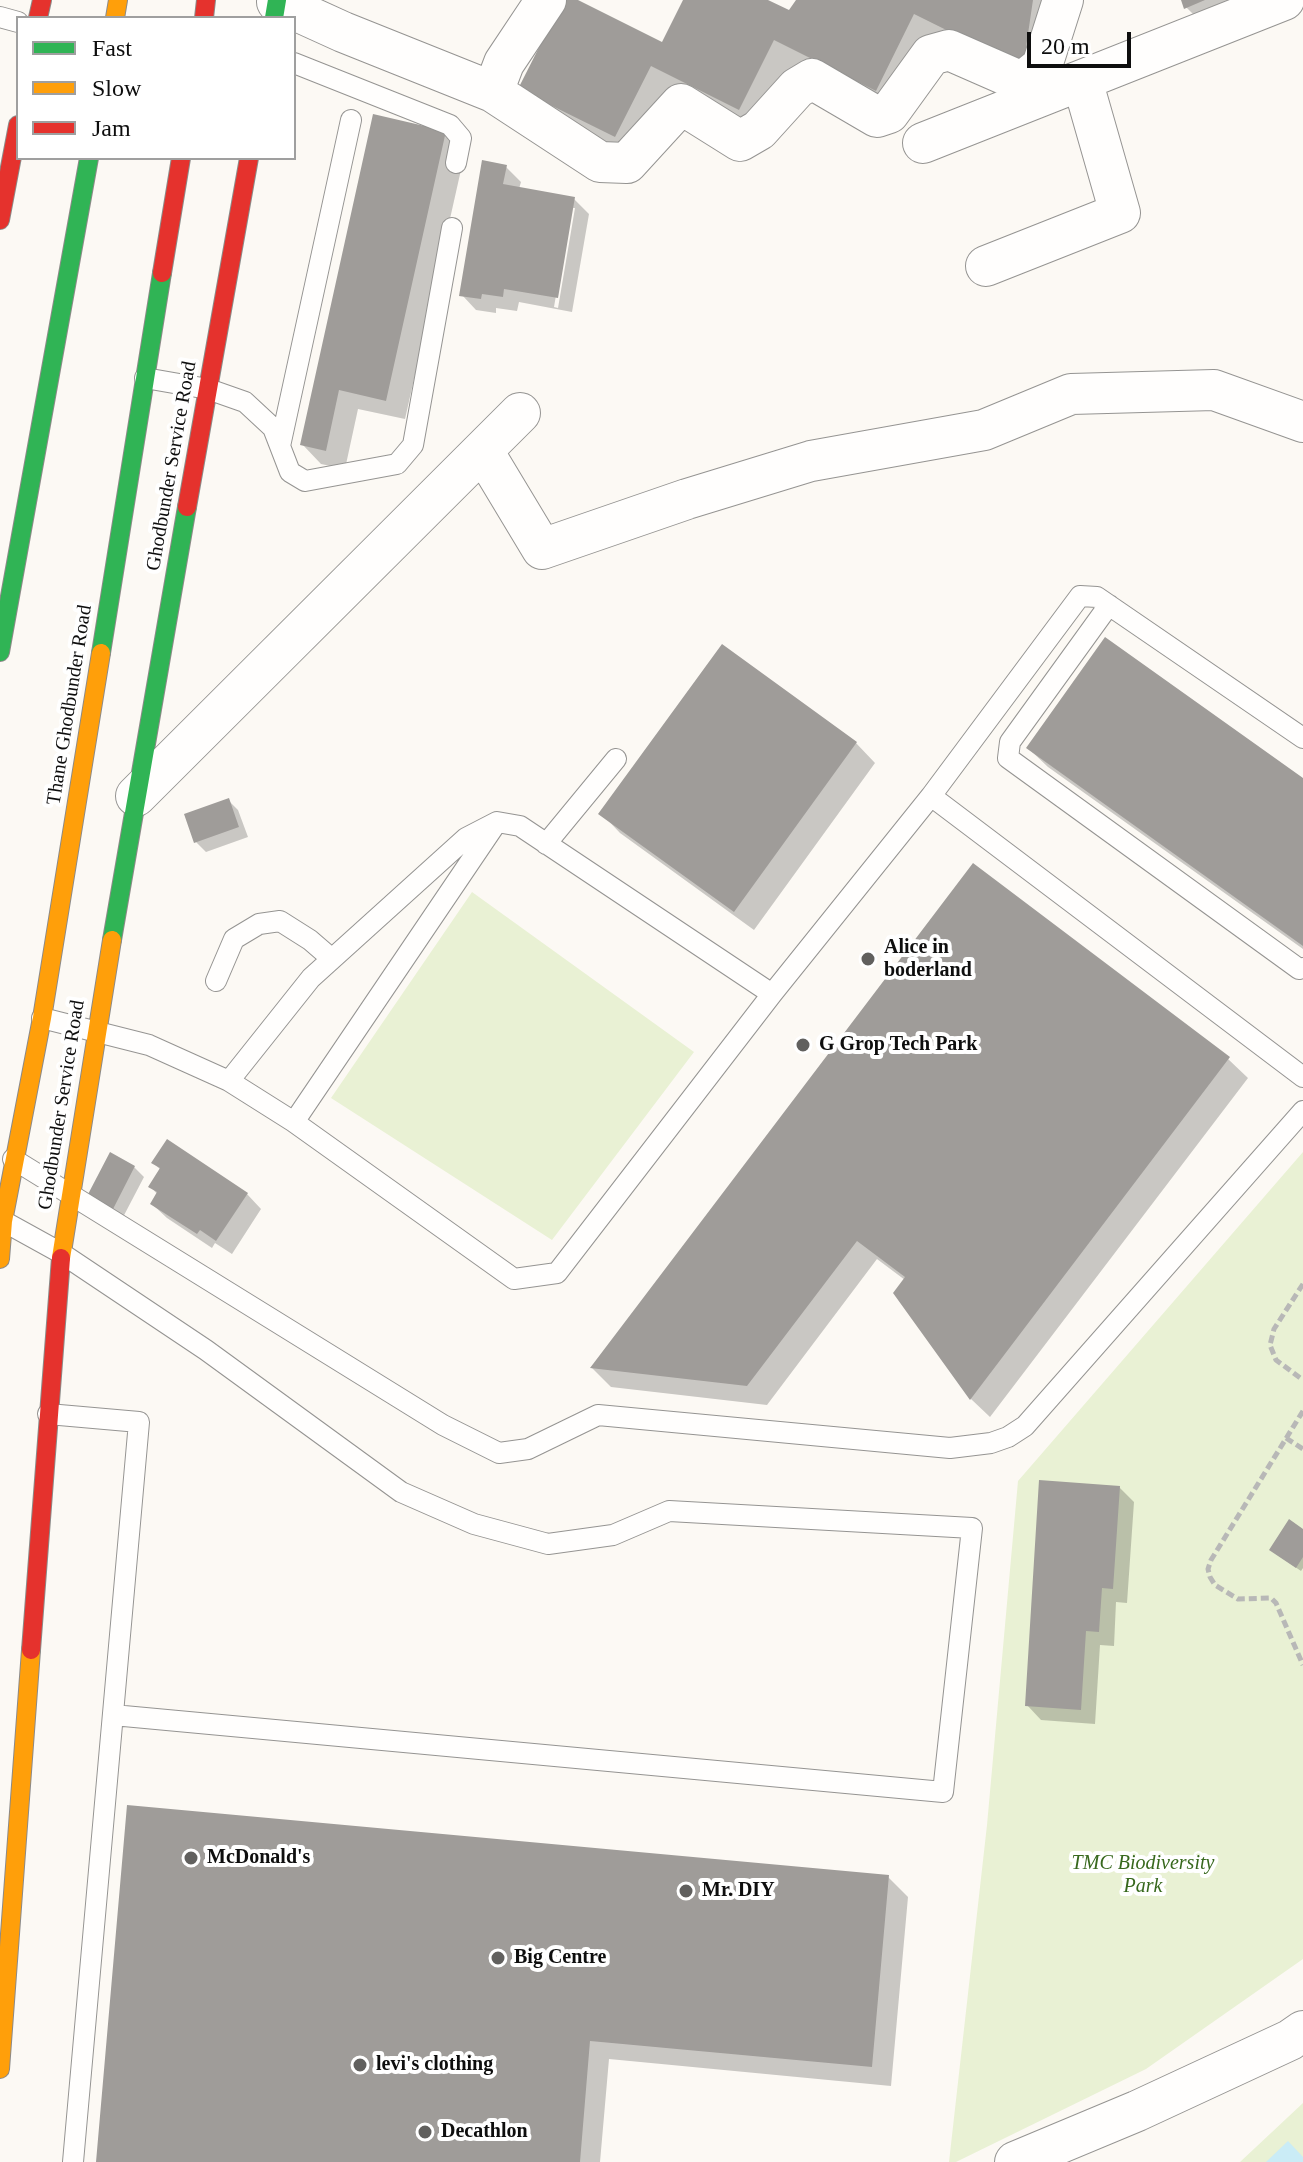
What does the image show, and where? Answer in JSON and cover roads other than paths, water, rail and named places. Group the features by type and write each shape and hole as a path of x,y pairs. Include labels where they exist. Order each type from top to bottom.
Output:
{"street":[{"path":"493,92 504,63 546,0"},
{"path":"276,7 493,92 600,162 627,163 681,104 740,141 759,130 797,88 812,79 877,117 889,113 931,55 949,50 1022,82 1042,66 1063,0"},
{"path":"923,143 1284,0"},
{"path":"986,266 1120,213 1082,80"},
{"path":"0,220 16,136"},
{"path":"0,652 89,160"},
{"name":"Thane Ghodbunder Road","path":"0,1259 13,1159 42,1018 181,160"},
{"name":"Ghodbunder Service Road","path":"0,2069 61,1253 136,796 249,160"},
{"path":"483,451 542,549 687,499 811,461 984,430 1071,394 1214,390 1303,422"},
{"path":"136,796 520,413"},
{"path":"1015,2162 1299,2042"}],"lane":[{"path":"296,64 450,125 461,138 456,163"},
{"path":"280,446 351,120"},
{"path":"145,378 208,389 245,402 273,428 290,472 305,481 397,464 413,445 452,228"},
{"path":"42,1018 149,1045 229,1081 294,1122 514,1279 557,1273 772,994 931,796 1080,596 1097,597 1303,738"},
{"path":"1109,605 1010,742 1008,758 1299,969 1303,968"},
{"path":"546,844 616,759"},
{"path":"931,796 1303,1077"},
{"path":"229,1081 311,978 466,838 497,822 520,826 772,994"},
{"path":"294,1122 497,822"},
{"path":"216,981 234,939 259,924 280,921 332,959"},
{"path":"13,1159 443,1425 499,1453 528,1449 598,1415 950,1448 991,1443 1025,1426 1303,1111"},
{"path":"3,1221 61,1253 206,1350 401,1492 474,1524 508,1535 548,1544 613,1535 669,1511 972,1528 943,1792 113,1715"},
{"path":"48,1414 139,1422 73,2162"}],"water":[{"path":"1288,2141 1303,2157 1303,2162 1266,2162"}],"place":[{"name":"Alice in boderland","path":"868,959"},
{"name":"G Grop Tech Park","path":"803,1045"},
{"name":"McDonald's","path":"191,1858"},
{"name":"Mr. DIY","path":"686,1891"},
{"name":"Big Centre","path":"498,1958"},
{"name":"levi's clothing","path":"360,2065"},
{"name":"Decathlon","path":"425,2132"}],"park label":[{"name":"TMC Biodiversity Park","path":"1143,1876"}]}
